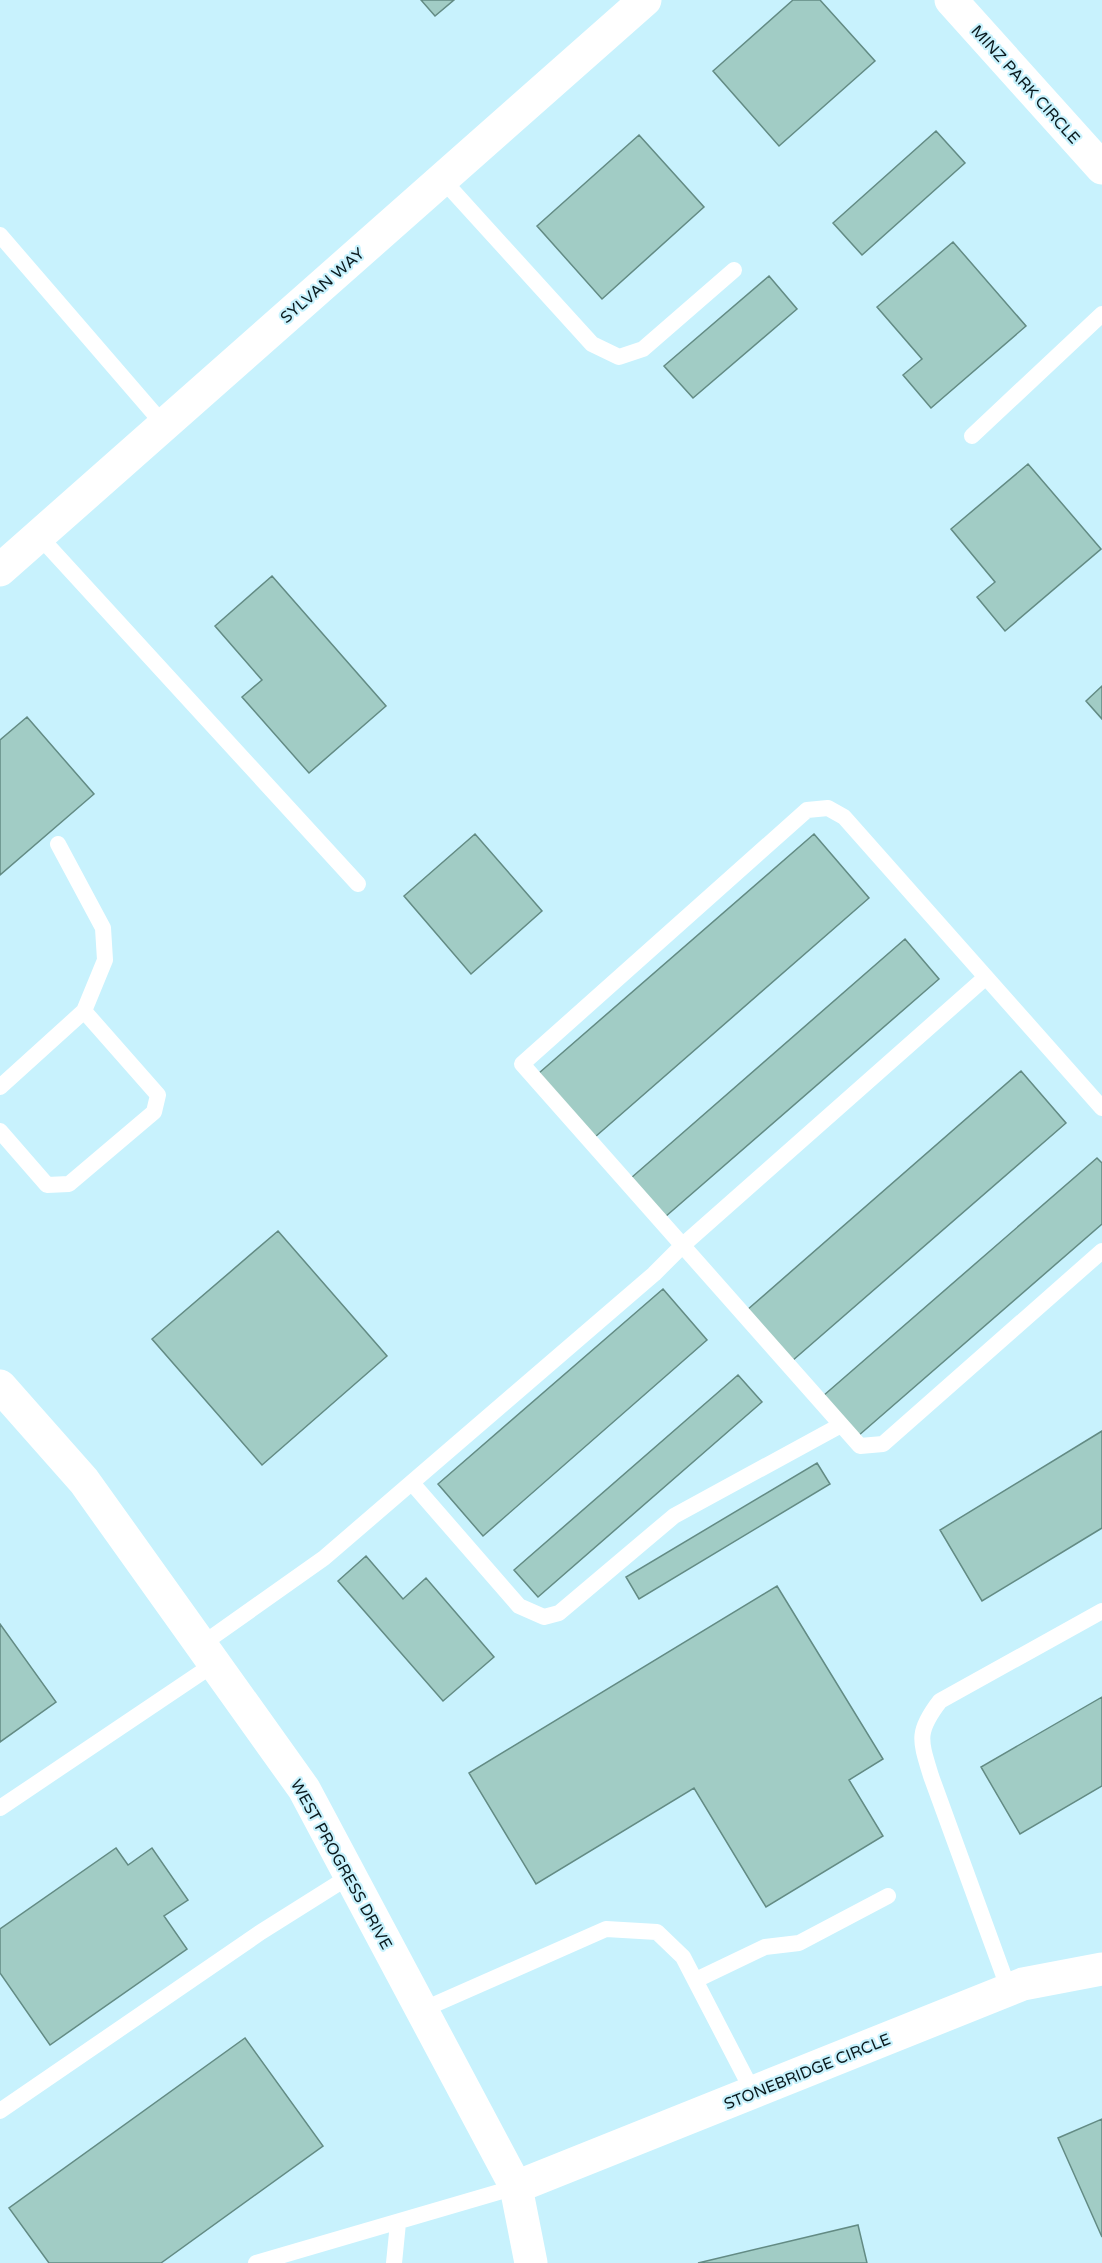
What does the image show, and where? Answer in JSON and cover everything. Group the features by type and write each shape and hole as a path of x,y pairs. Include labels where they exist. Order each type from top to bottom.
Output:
{"street":[{"name":"SYLVAN WAY","path":"0,570 645,0"},
{"name":"MINZ PARK CIRCLE","path":"951,0 1102,168"},
{"name":"WEST PROGRESS DRIVE","path":"3,1396 84,1481 304,1789 516,2187 531,2263"},
{"name":"STONEBRIDGE CIRCLE","path":"516,2187 1023,1984 1102,1969"}],"lane":[{"path":"442,179 592,344 619,357 643,349 734,270"},
{"path":"0,235 164,425"},
{"path":"972,436 1102,314"},
{"path":"39,536 358,884"},
{"path":"1102,1108 844,817 828,808 807,810 522,1064 860,1446 883,1444 1102,1251"},
{"path":"0,1087 84,1011 105,960 103,927 58,844"},
{"path":"0,1808 208,1655 324,1558 654,1274 683,1245 987,977"},
{"path":"0,1131 47,1185 69,1185 154,1112 158,1095 84,1011"},
{"path":"412,1483 519,1606 544,1617 559,1613 674,1516 841,1425"},
{"path":"1009,1990 921,1744 925,1720 940,1701 1102,1611"},
{"path":"0,2111 261,1932 350,1876"},
{"path":"696,1980 765,1947 799,1943 888,1896"},
{"path":"422,2010 606,1929 657,1932 683,1957 753,2092"},
{"path":"256,2263 516,2187"},
{"path":"394,2263 398,2223"}],"building":[{"path":"421,0 454,0 435,16"},
{"path":"793,0 820,0 875,61 779,146 713,71"},
{"path":"936,131 965,163 862,255 833,223"},
{"path":"639,135 704,207 602,299 537,226"},
{"path":"953,242 1026,326 931,408 903,375 922,359 877,307"},
{"path":"769,276 797,309 693,398 664,366"},
{"path":"1028,464 1101,549 1005,631 977,597 995,582 951,529"},
{"path":"272,576 386,706 309,773 242,697 262,680 215,626"},
{"path":"1102,686 1102,719 1086,701"},
{"path":"27,717 94,794 0,875 0,740"},
{"path":"475,834 542,911 471,974 404,896"},
{"path":"814,834 869,898 595,1137 539,1073"},
{"path":"905,939 939,979 665,1217 631,1178"},
{"path":"1021,1071 1066,1123 792,1361 747,1310"},
{"path":"1097,1158 1102,1163 1102,1224 858,1436 823,1396"},
{"path":"278,1231 387,1356 262,1465 152,1339"},
{"path":"663,1289 707,1340 483,1536 438,1484"},
{"path":"738,1375 762,1402 538,1597 514,1570"},
{"path":"1102,1431 1102,1528 982,1601 940,1530"},
{"path":"817,1463 830,1484 639,1599 626,1577"},
{"path":"366,1556 403,1599 426,1578 494,1657 443,1701 338,1581"},
{"path":"777,1586 883,1759 849,1780 883,1836 766,1907 694,1788 536,1884 469,1773"},
{"path":"0,1624 56,1702 0,1742"},
{"path":"1102,1697 1102,1786 1020,1834 981,1767"},
{"path":"116,1848 128,1865 152,1848 188,1900 164,1916 187,1949 50,2045 0,1973 0,1929"},
{"path":"245,2038 323,2146 161,2263 49,2263 9,2208"},
{"path":"1102,2119 1102,2237 1058,2138"},
{"path":"858,2225 867,2263 698,2263"}]}
